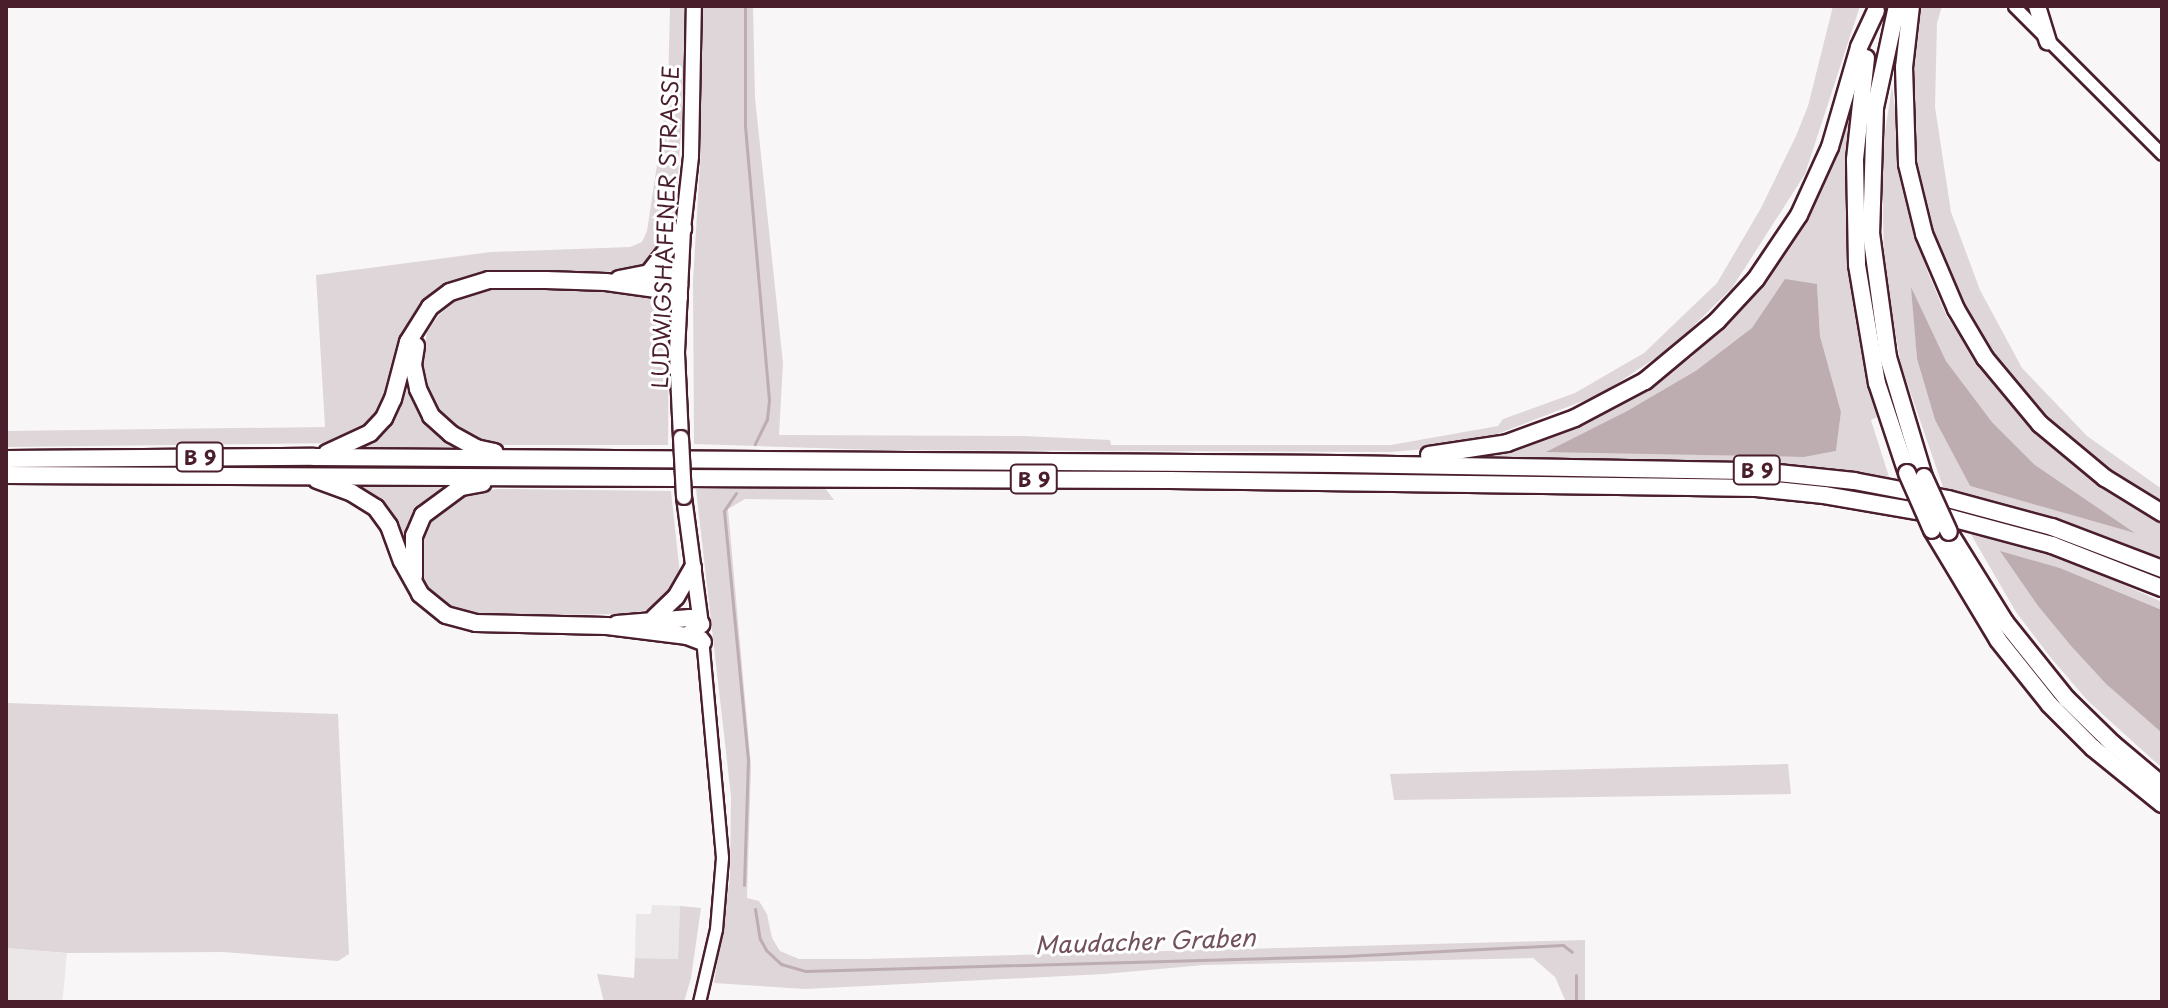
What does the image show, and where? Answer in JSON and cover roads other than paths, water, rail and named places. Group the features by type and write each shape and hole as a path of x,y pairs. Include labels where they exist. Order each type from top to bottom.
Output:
{"highway":[{"path":"1897,6 1875,108 1871,233 1888,357 1941,531 2005,622 2067,699 2113,744 2162,785"},
{"path":"1911,6 1904,67 1907,164 1924,234 1956,309 2002,381 2040,424 2105,478 2162,513"},
{"path":"2037,6 2048,41"},
{"path":"1339,464 1468,452 1541,433 1618,397 1672,361 1717,321 1756,279 1799,215 1830,147 1859,47 1876,8"},
{"path":"1876,8 1863,76 1855,160 1857,265 1877,383 1907,473 1998,640 2049,704 2105,758 2162,804"},
{"path":"649,273 683,229"},
{"path":"314,457 370,433 384,418 393,399 408,342 430,307 450,292 489,280 606,282 676,291 671,278 649,273 606,282"},
{"path":"419,323 413,365 418,389 431,416 451,434 476,448 526,468"},
{"name":"B 9","path":"6,459 314,457 526,468 1756,488 1859,500 1955,519 2052,545 2162,588"},
{"name":"B 9","path":"6,475 308,477 526,468 1339,464 1697,468 1854,481 1996,511 2087,539 2162,569"},
{"path":"415,585 414,536 431,506 461,487 526,468"},
{"path":"308,477 352,493 376,508 389,526 415,585 435,608 460,621 607,626 695,639 701,624 690,618 654,618 607,626"},
{"path":"654,618 676,597 693,567"}],"main road":[{"name":"LUDWIGSHAFENER STRASSE","path":"694,6 691,156 676,291 684,497 701,624"}],"street":[{"path":"2014,6 2162,154"},
{"path":"695,639 722,857 716,929 699,1002"}],"waterway":[{"path":"745,6 745,126 769,400 767,419 755,444"},
{"path":"736,493 724,511 748,758 744,885"},
{"name":"Maudacher Graben","path":"755,909 760,939 766,950 781,964 805,971 1345,956 1563,945 1572,952"},
{"name":"Maudacher Graben","path":"1576,975 1576,1002"}]}
